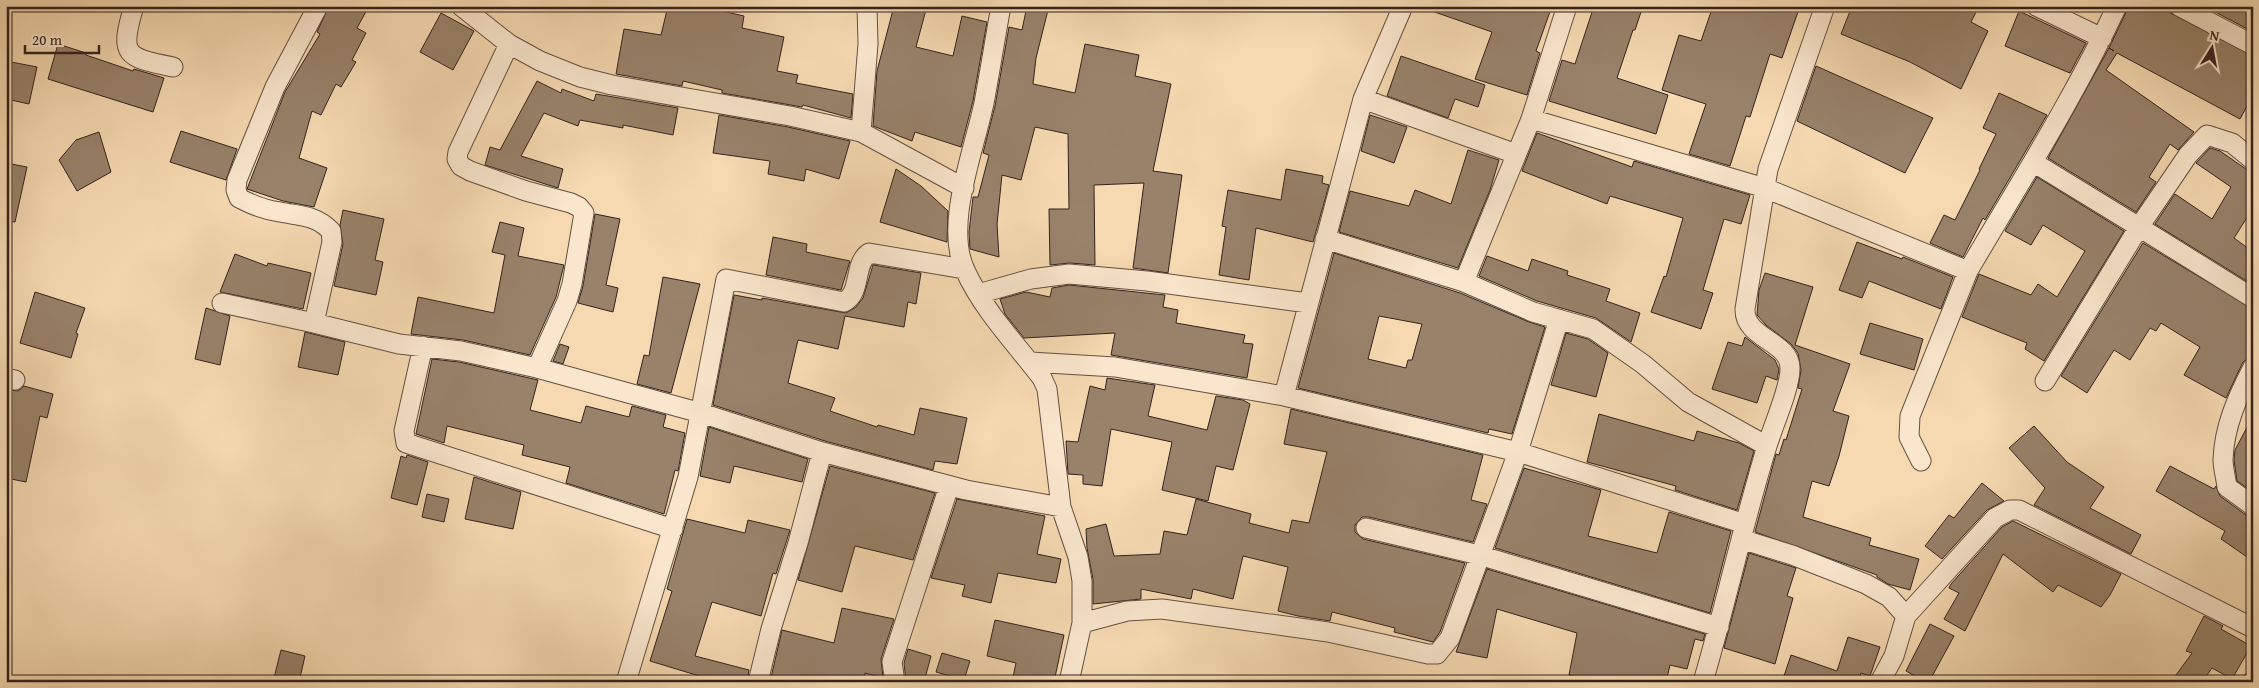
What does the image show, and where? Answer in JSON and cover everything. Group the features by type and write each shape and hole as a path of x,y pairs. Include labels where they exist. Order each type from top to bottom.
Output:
{"street":[{"path":"134,6 126,48 130,54 140,60 173,67"},
{"path":"314,323 332,242 331,231 315,218 279,212 254,205 239,198 236,190 237,180 271,98 318,6"},
{"path":"461,6 508,44 540,61 580,77 612,86 790,116 862,132 964,188"},
{"path":"862,132 868,44 866,6"},
{"path":"1001,6 984,104 957,216 958,249 964,269 978,294 1030,362 1047,389 1061,507 1078,557 1082,581 1082,623 1068,682"},
{"path":"1284,396 1363,100 1403,6"},
{"path":"1464,282 1531,119 1567,6"},
{"path":"1703,682 1767,446 1790,375 1790,367 1786,355 1753,329 1745,317 1771,160 1825,6"},
{"path":"2036,6 2102,38"},
{"path":"1921,461 1909,437 1910,416 1968,271 2033,162 2102,38 2117,6"},
{"path":"2179,6 2253,46"},
{"path":"508,44 458,152 457,159 461,166 470,172 526,191 571,203 579,207 584,213 572,284 567,301 537,368"},
{"path":"1363,100 1516,154"},
{"path":"1531,119 1765,188 1968,271"},
{"path":"2045,380 2139,227 2188,155 2207,135 2232,142 2253,160"},
{"path":"2033,162 2253,298"},
{"path":"1325,239 1464,282 1533,312 1593,329 1643,364 1688,402 1767,446"},
{"path":"626,682 688,477 726,279 844,302 852,295 863,259 869,254 964,269"},
{"path":"978,294 1031,279 1069,274 1147,281 1308,303"},
{"path":"222,303 399,344 461,351 537,368 701,413 822,452 949,486 1061,507"},
{"path":"1082,623 1127,611 1162,609 1328,632 1428,654 1437,654 1450,638 1518,452 1559,319"},
{"path":"423,346 404,431 406,443 672,529"},
{"path":"1030,362 1115,367 1284,396 1518,452 1743,532 1866,584 1889,597 1906,616"},
{"path":"2253,368 2236,402 2226,434 2223,460 2227,486 2253,506"},
{"path":"758,682 771,628 798,544 822,452"},
{"path":"895,682 892,662 949,486"},
{"path":"1880,682 1894,656 1906,616 1995,518 2010,510 2019,510 2253,628"},
{"path":"1366,528 1479,555 1719,628"}],"building":[{"path":"329,6 369,6 357,28 366,33 352,60 356,62 341,87 336,84 321,115 312,111 299,158 327,168 314,207 283,201 247,189 285,92 320,34 317,32"},
{"path":"668,6 700,6 744,16 742,28 784,37 777,71 798,75 796,83 853,94 851,118 803,105 802,107 722,93 722,90 683,81 682,86 616,74 624,29 661,35"},
{"path":"894,6 927,6 916,47 953,56 962,16 987,22 973,101 961,147 915,132 912,141 873,126 877,71"},
{"path":"1027,6 1049,6 1036,58 1033,84 1075,93 1085,44 1139,55 1135,76 1171,84 1153,171 1182,175 1168,273 1133,268 1144,183 1094,185 1095,265 1070,263 1050,265 1049,209 1069,209 1068,134 1035,127 1021,180 1002,175 997,224 999,257 970,249 969,232 973,197 978,197 989,155 983,153 995,106 1009,27 1022,30"},
{"path":"1427,6 1552,6 1536,51 1540,53 1527,95 1475,79 1492,32 1426,9"},
{"path":"1594,6 1643,6 1617,78 1668,95 1656,134 1549,101 1562,60 1575,64"},
{"path":"1713,6 1800,6 1782,58 1770,54 1750,117 1746,116 1730,166 1689,154 1706,104 1662,90 1679,35 1701,41"},
{"path":"1852,6 1979,6 1971,22 1988,31 1961,89 1910,62 1841,34"},
{"path":"2129,6 2157,6 2253,56 2253,95 2240,119 2117,53 2106,70 2194,132 2178,150 2170,144 2149,177 2156,182 2136,212 2048,158 2109,48"},
{"path":"2204,6 2253,6 2253,32"},
{"path":"2019,11 2086,43 2070,73 2005,46"},
{"path":"441,13 474,31 453,70 420,52"},
{"path":"58,44 133,71 134,69 164,78 153,112 48,79"},
{"path":"1401,56 1485,85 1478,107 1455,99 1448,118 1387,96"},
{"path":"6,61 37,67 29,104 6,99"},
{"path":"1816,66 1933,118 1905,173 1797,121"},
{"path":"537,81 561,93 562,89 594,101 596,94 678,108 673,135 623,125 623,128 580,120 578,126 544,113 521,156 563,169 558,188 485,165 490,147 500,150"},
{"path":"1999,93 2047,115 1985,220 1983,218 1963,257 1930,243 1944,215 1955,220 1980,170 1996,134 1983,128"},
{"path":"719,115 788,127 850,141 839,179 806,169 804,181 768,174 770,161 713,153"},
{"path":"1370,115 1407,127 1394,163 1361,151"},
{"path":"181,131 237,149 226,180 170,162"},
{"path":"99,132 111,172 77,191 59,160 76,140"},
{"path":"1537,133 1632,167 1634,161 1750,195 1741,224 1724,219 1703,290 1713,293 1701,329 1651,312 1664,276 1666,277 1683,218 1610,196 1607,204 1522,171"},
{"path":"2210,148 2220,151 2253,174 2253,208 2234,238 2253,252 2253,285 2155,224 2175,194 2212,219 2231,187 2196,163"},
{"path":"1468,150 1499,160 1490,190 1458,268 1339,232 1350,191 1409,206 1415,190 1451,204"},
{"path":"6,163 27,167 15,222 6,221"},
{"path":"896,169 921,186 948,211 947,242 880,222"},
{"path":"1286,169 1323,176 1322,183 1329,185 1313,242 1256,228 1249,280 1219,275 1226,227 1222,226 1228,190 1281,200"},
{"path":"2037,177 2124,231 2044,361 2025,349 2027,343 1962,317 1979,274 2031,295 2038,284 2057,297 2085,251 2043,225 2031,245 2005,231"},
{"path":"343,210 384,219 375,260 383,262 376,295 334,286 343,244 340,225"},
{"path":"595,214 620,219 606,285 618,288 613,312 578,303 583,286"},
{"path":"500,222 524,228 518,256 564,265 556,297 530,355 463,340 411,334 418,297 494,313 505,255 492,252"},
{"path":"773,237 807,244 806,252 850,261 841,290 766,275"},
{"path":"1857,242 1902,259 1903,257 1953,277 1941,309 1869,281 1862,298 1839,290"},
{"path":"2143,243 2253,309 2253,356 2243,362 2226,398 2184,375 2200,347 2161,323 2156,331 2150,328 2130,360 2114,350 2087,393 2061,376"},
{"path":"1334,253 1460,293 1545,327 1512,434 1489,429 1488,433 1298,388","holes":["1379,316 1422,324 1412,360 1408,360 1406,368 1368,359"]},
{"path":"235,254 267,266 268,263 311,273 303,309 220,292"},
{"path":"1487,256 1528,271 1532,259 1568,271 1567,275 1610,289 1606,301 1640,313 1631,342 1596,318 1537,301 1479,276"},
{"path":"873,265 921,273 916,304 908,302 904,327 845,316 838,349 798,340 788,383 835,398 830,411 877,427 878,425 914,435 920,408 967,418 957,464 935,461 933,470 825,441 713,405 734,295 846,313 856,307 863,298"},
{"path":"1765,273 1813,287 1795,345 1850,364 1833,411 1849,416 1839,456 1829,486 1812,481 1803,517 1871,538 1869,545 1919,559 1910,590 1888,584 1877,577 1877,575 1755,532 1776,454 1779,455 1784,439 1786,440 1802,389 1798,388 1801,370 1798,353 1791,344 1766,325 1757,315 1759,290"},
{"path":"663,277 700,284 671,393 637,384 644,355 649,356"},
{"path":"1069,285 1165,295 1163,307 1178,310 1176,323 1245,335 1243,343 1253,344 1247,378 1111,355 1115,333 1024,338 1005,314 1000,299 1026,292 1050,297 1052,288"},
{"path":"35,292 85,308 76,333 78,334 71,358 20,343"},
{"path":"206,308 230,316 220,365 195,359"},
{"path":"1870,323 1923,339 1914,370 1860,354"},
{"path":"305,332 345,342 338,375 298,367"},
{"path":"1566,333 1588,339 1608,353 1596,397 1551,385"},
{"path":"1745,337 1775,360 1779,369 1777,380 1766,376 1757,403 1712,389 1728,342 1742,346"},
{"path":"560,344 569,347 563,364 553,361"},
{"path":"432,359 459,362 538,380 530,410 581,423 586,406 629,417 632,406 666,415 663,427 685,433 678,471 675,470 664,514 566,483 570,467 522,455 524,445 447,426 444,443 416,434"},
{"path":"1107,378 1155,385 1148,416 1207,430 1216,396 1243,400 1250,404 1233,470 1216,466 1208,501 1162,490 1172,442 1111,429 1102,486 1083,484 1083,475 1068,474 1066,441 1078,442 1090,386 1105,390"},
{"path":"24,386 53,394 47,418 40,416 26,482 6,478 6,396 8,390 18,391"},
{"path":"1291,409 1483,455 1471,500 1487,504 1473,542 1369,517 1362,517 1355,525 1355,532 1363,539 1465,563 1440,632 1433,642 1394,632 1395,628 1332,612 1330,621 1278,611 1288,567 1243,556 1233,599 1193,589 1191,599 1141,589 1141,599 1093,604 1093,579 1087,548 1086,529 1106,524 1114,556 1160,554 1164,531 1187,535 1196,499 1251,514 1249,523 1289,533 1292,520 1309,523 1327,452 1284,444"},
{"path":"1599,414 1694,441 1697,431 1739,443 1754,451 1737,510 1675,490 1676,486 1587,462"},
{"path":"2253,416 2253,492 2237,481 2234,460 2235,450"},
{"path":"2034,426 2067,462 2104,487 2090,508 2141,535 2131,554 2034,505 2045,488 2009,448"},
{"path":"709,427 808,459 802,482 734,466 730,483 700,476"},
{"path":"407,455 428,462 417,505 391,498 401,456 406,458"},
{"path":"830,466 935,493 913,560 855,546 842,592 798,580"},
{"path":"2170,466 2214,489 2216,486 2220,496 2246,515 2253,517 2253,545 2247,557 2221,539 2225,531 2156,491"},
{"path":"1524,468 1601,490 1588,536 1657,553 1669,512 1731,531 1710,613 1495,548"},
{"path":"474,477 521,492 513,529 465,519"},
{"path":"1982,483 2004,501 1987,510 1942,559 1925,546 1949,515 1954,518"},
{"path":"427,494 449,499 444,522 422,517"},
{"path":"957,499 1045,516 1037,554 1061,559 1056,583 998,573 991,603 962,596 965,585 931,578"},
{"path":"687,519 745,533 748,520 790,530 776,574 773,573 761,616 712,602 695,656 749,670 747,682 705,682 706,678 650,661 672,591 667,589"},
{"path":"2013,521 2121,574 2101,607 2058,585 2053,592 2003,554 1965,631 1944,619 1959,593 1949,588 1951,584 2002,527"},
{"path":"1749,553 1796,568 1787,596 1793,598 1775,664 1724,648"},
{"path":"1487,569 1705,634 1703,641 1695,639 1687,669 1670,665 1666,682 1600,682 1569,675 1577,633 1497,609 1487,658 1456,652"},
{"path":"842,608 894,619 881,659 883,678 865,673 864,682 770,682 782,630 834,643"},
{"path":"2204,616 2223,626 2221,629 2251,646 2232,679 2212,668 2202,682 2171,682 2192,653 2186,651"},
{"path":"995,620 1064,635 1054,682 1012,682 1016,663 987,656"},
{"path":"1930,624 1954,636 1929,682 1926,682 1906,671"},
{"path":"1848,637 1880,647 1870,676 1861,673 1858,682 1782,682 1791,655 1837,671"},
{"path":"908,649 931,656 924,682 906,682 904,663"},
{"path":"281,650 305,656 299,682 273,682"},
{"path":"942,653 970,661 964,680 936,672"}]}
